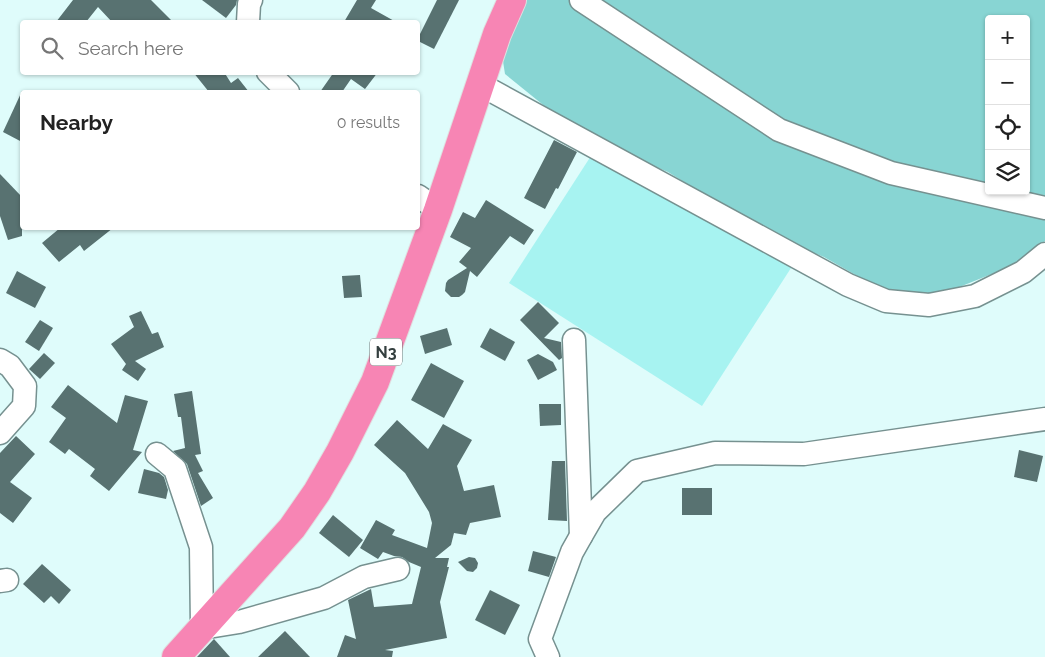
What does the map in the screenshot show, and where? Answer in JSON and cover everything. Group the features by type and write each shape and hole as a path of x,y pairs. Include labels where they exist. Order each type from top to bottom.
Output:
{"highway":[{"name":"N3","path":"176,657 292,528 317,492 340,452 375,382 428,203 481,85 497,34 512,0"}],"street":[{"path":"248,20 251,0"},
{"path":"581,0 779,130 891,173 1045,208"},
{"path":"271,75 286,90"},
{"path":"481,85 848,285 886,301 929,305 975,296 1023,272 1045,254"},
{"path":"574,340 582,536"},
{"path":"0,360 10,366 25,386 24,406 0,433"},
{"path":"548,657 540,639 572,552 596,512 637,471 715,453 804,454 1045,419"},
{"path":"157,454 175,469 201,547 202,628 239,622 324,598 364,577 398,569"}],"shaded area":[{"path":"509,0 1045,0 1045,241 1009,267 947,292 915,295 882,290 824,257 780,239 748,222 668,172 635,158 563,121 505,74 499,36"},
{"path":"598,145 791,268 702,406 509,283"}],"building":[{"path":"73,0 151,0 171,20 110,20 98,7 88,20 58,20"},
{"path":"202,0 237,0 236,5 226,18"},
{"path":"357,0 376,0 371,8 392,20 345,20"},
{"path":"437,0 459,0 434,49 420,42 420,34"},
{"path":"195,75 226,75 231,83 238,78 247,90 207,90"},
{"path":"332,75 376,75 365,89 351,79 343,90 321,90"},
{"path":"20,95 20,141 3,132"},
{"path":"554,140 577,152 558,189 556,188 545,209 524,198"},
{"path":"0,174 20,195 20,230 22,230 22,236 8,240 0,216"},
{"path":"486,200 534,230 524,245 510,236 477,277 470,271 465,292 459,297 451,297 445,291 446,283 467,268 459,262 471,248 450,237 463,212 475,218"},
{"path":"58,230 110,230 84,251 80,245 59,262 42,243"},
{"path":"17,271 46,287 35,308 6,293"},
{"path":"360,275 362,297 344,298 342,276"},
{"path":"538,302 559,323 544,338 561,342 562,358 559,360 520,320"},
{"path":"141,311 152,334 158,332 164,347 135,361 146,369 138,381 122,370 126,364 111,344 134,327 129,316"},
{"path":"40,320 53,328 39,351 25,342"},
{"path":"447,328 452,345 425,354 420,336"},
{"path":"490,328 515,342 505,361 480,347"},
{"path":"44,353 55,363 40,379 29,369"},
{"path":"538,354 553,362 557,370 538,380 527,360"},
{"path":"431,363 464,381 444,418 411,400"},
{"path":"68,385 117,423 125,395 148,401 133,450 142,452 109,491 90,476 95,469 69,449 65,454 49,442 66,418 51,407"},
{"path":"192,391 201,454 195,455 203,471 198,473 213,498 201,506 187,464 173,451 185,448 181,417 178,417 174,394"},
{"path":"539,404 561,404 561,425 540,426"},
{"path":"397,420 428,449 443,424 472,440 457,466 464,491 494,485 501,517 470,523 466,535 454,533 451,545 435,558 449,558 447,567 449,567 440,602 447,638 385,650 393,651 392,657 337,657 345,635 356,639 348,600 371,589 374,607 412,604 421,567 402,557 383,552 378,559 360,548 376,520 395,530 392,535 427,548 432,523 429,512 405,473 374,445"},
{"path":"16,436 35,454 10,482 32,498 13,523 0,513 0,453"},
{"path":"1019,450 1043,456 1037,482 1014,477"},
{"path":"552,461 565,461 567,521 548,520"},
{"path":"144,469 159,473 164,477 168,490 166,499 138,493"},
{"path":"682,488 712,488 712,515 682,515"},
{"path":"333,515 363,540 349,557 319,533"},
{"path":"533,551 556,557 549,577 528,571"},
{"path":"469,557 475,558 478,563 477,568 473,572 467,571 458,562"},
{"path":"42,564 71,590 59,604 51,596 44,603 23,584"},
{"path":"490,590 520,605 505,635 475,620"},
{"path":"285,631 310,657 258,657"},
{"path":"213,640 230,657 197,657"}]}
